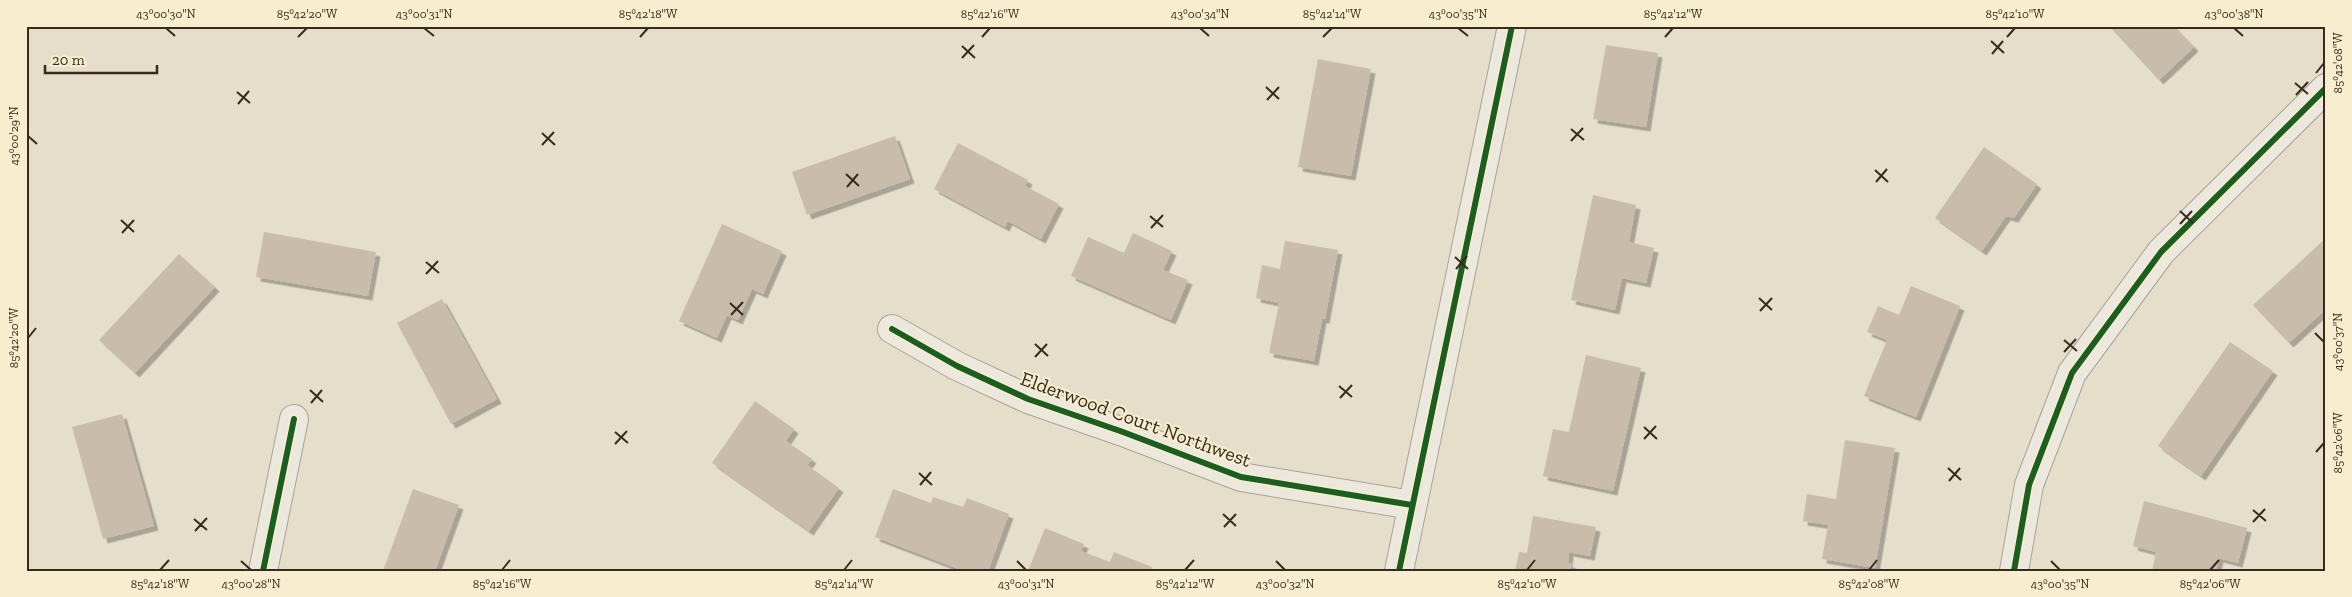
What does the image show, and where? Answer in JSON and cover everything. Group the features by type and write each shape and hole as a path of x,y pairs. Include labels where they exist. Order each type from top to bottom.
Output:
{"street":[{"path":"1399,571 1512,26"},
{"path":"2014,571 2029,485 2072,373 2161,252 2326,88"},
{"name":"Elderwood Court Northwest","path":"892,329 957,366 1028,399 1123,432 1242,477 1412,504"},
{"path":"263,571 294,419"}],"building":[{"path":"2109,26 2174,26 2194,47 2159,80"},
{"path":"1606,45 1658,53 1646,127 1593,119"},
{"path":"1318,59 1371,69 1351,176 1298,167"},
{"path":"895,136 910,179 807,215 792,172"},
{"path":"958,143 1028,180 1025,186 1059,204 1041,239 1008,221 1005,227 934,189"},
{"path":"1984,147 2037,184 2014,218 2006,216 1982,251 1935,218"},
{"path":"1593,195 1636,205 1629,242 1654,248 1646,283 1622,278 1615,310 1571,300"},
{"path":"722,224 782,251 763,294 752,289 738,320 727,315 717,338 679,321"},
{"path":"264,232 376,252 368,296 256,277"},
{"path":"1133,233 1172,251 1163,270 1188,280 1171,320 1071,276 1088,237 1124,253"},
{"path":"2326,238 2326,309 2289,343 2253,305"},
{"path":"1285,241 1338,250 1325,319 1322,319 1314,361 1269,353 1279,303 1256,298 1262,265 1280,269"},
{"path":"179,254 215,287 135,373 99,340"},
{"path":"1911,286 1960,306 1916,417 1864,396 1887,340 1867,332 1878,306 1899,315"},
{"path":"442,299 497,399 451,424 397,323"},
{"path":"2230,342 2273,371 2201,476 2158,446"},
{"path":"1586,355 1641,368 1613,491 1543,476 1553,429 1569,432"},
{"path":"755,401 794,429 786,441 812,459 807,465 839,488 809,531 712,463"},
{"path":"122,414 154,526 103,539 72,427"},
{"path":"1845,440 1895,448 1875,568 1822,559 1828,525 1803,521 1807,494 1836,499"},
{"path":"413,489 459,505 435,571 383,571"},
{"path":"893,489 931,503 933,497 963,507 967,498 1009,514 988,571 964,571 875,537"},
{"path":"2144,501 2247,528 2238,563 2219,558 2216,571 2152,571 2156,552 2133,546"},
{"path":"1533,516 1596,527 1590,556 1569,552 1568,563 1572,564 1570,571 1515,571 1519,552 1527,553"},
{"path":"1045,528 1084,544 1081,551 1110,562 1114,552 1152,567 1151,571 1028,571"}],"cycle path":[{"path":"1399,571 1512,26"},
{"path":"2014,571 2029,485 2072,373 2161,252 2326,88"},
{"path":"892,329 957,366 1028,399 1123,432 1241,477 1412,505"},
{"path":"263,571 294,419"}]}
